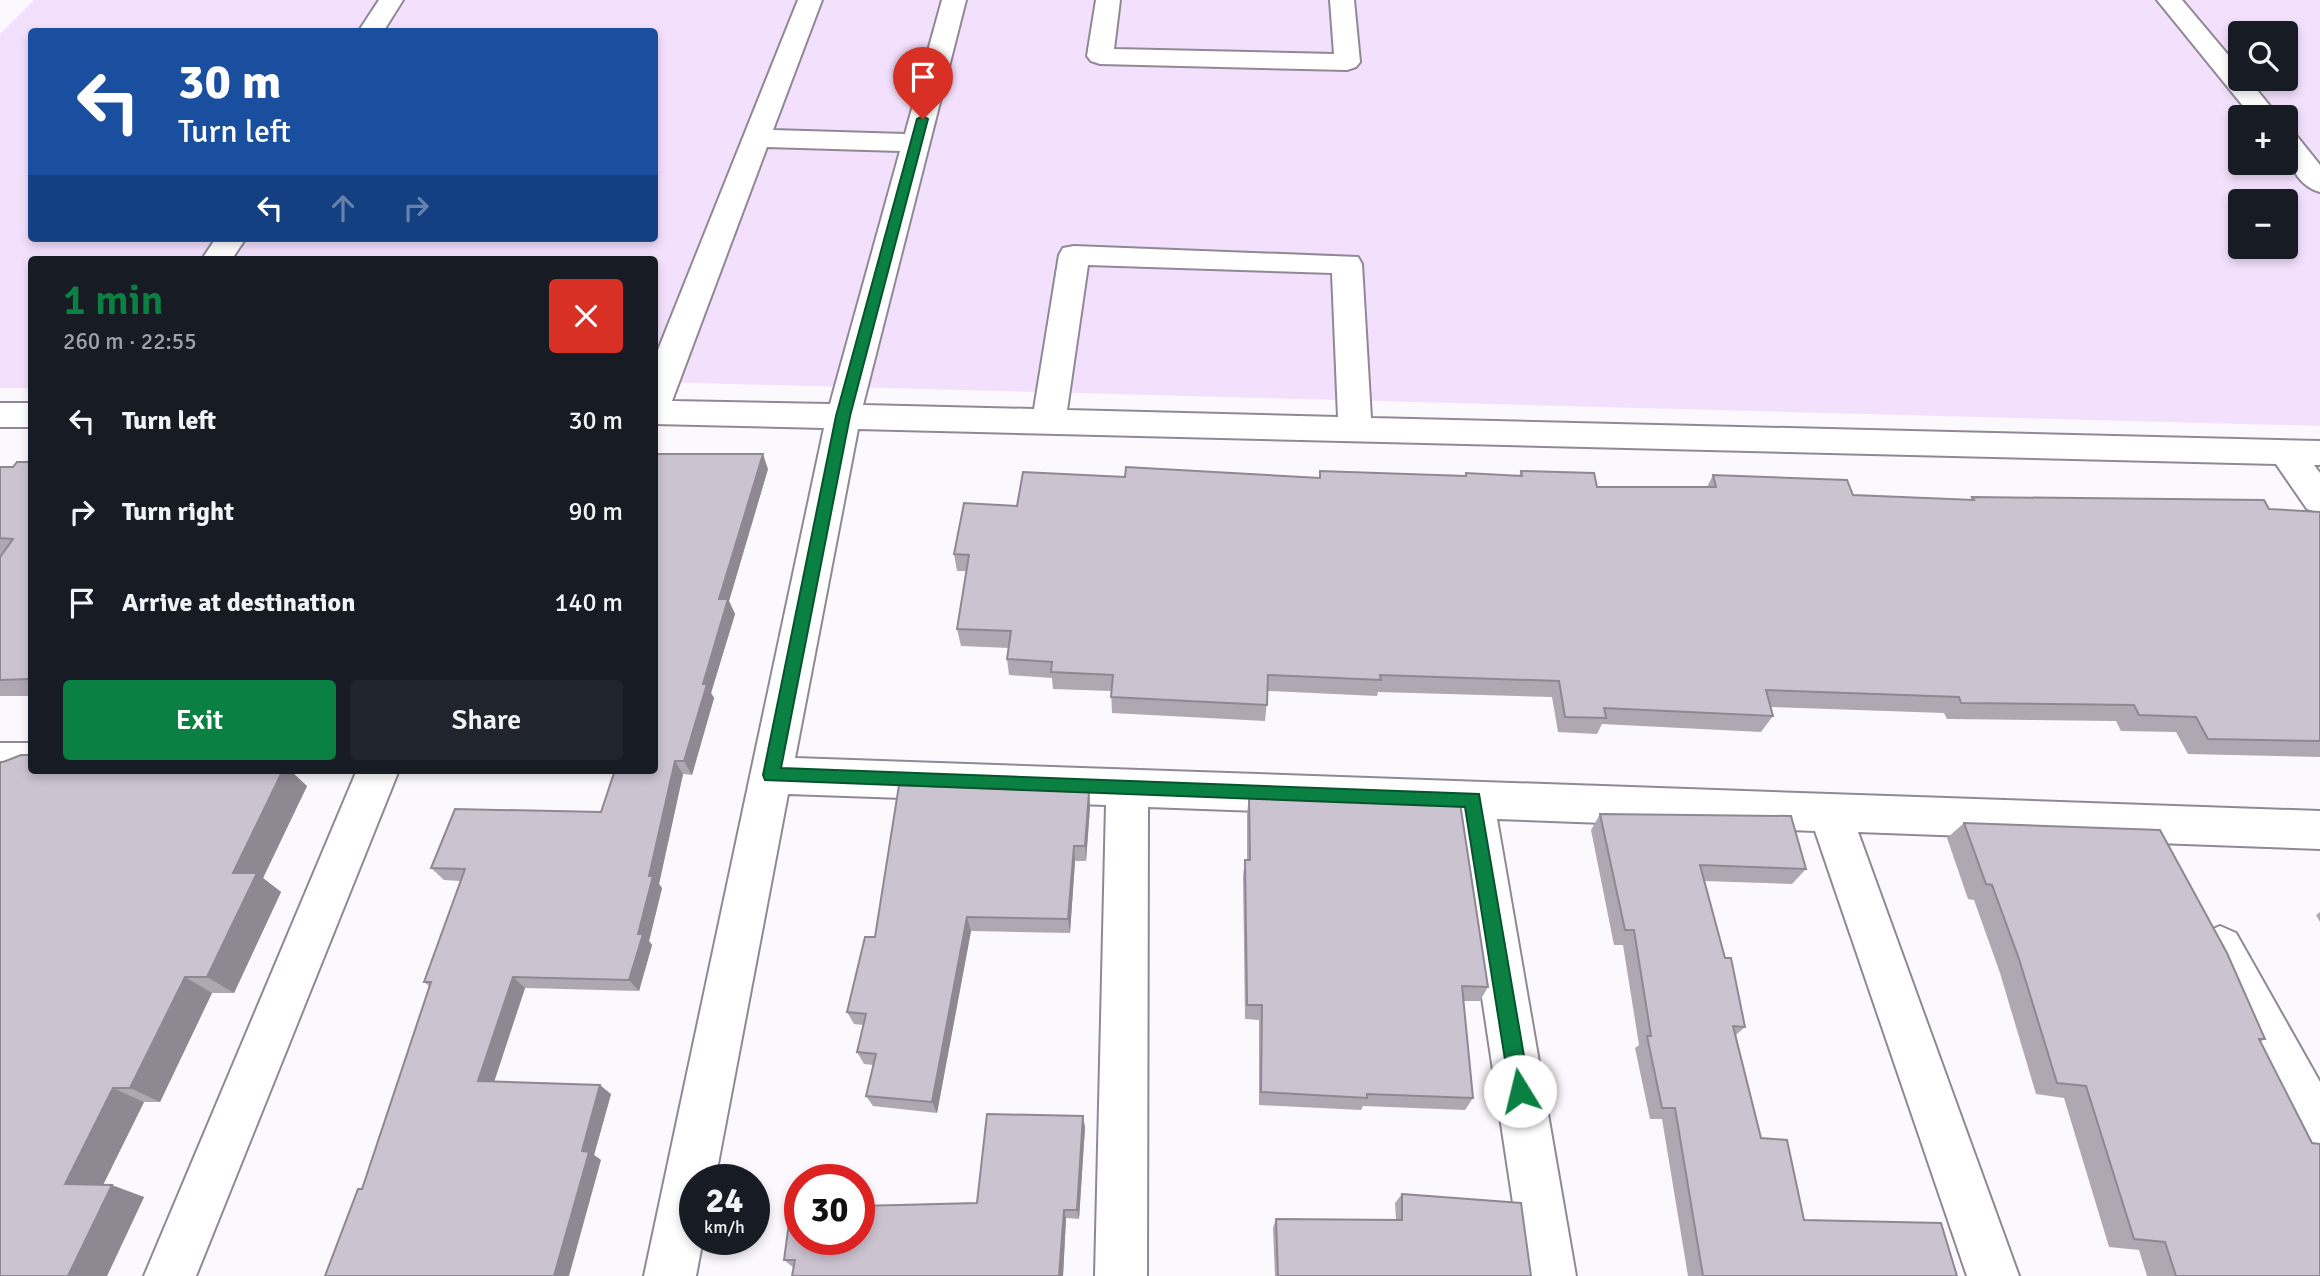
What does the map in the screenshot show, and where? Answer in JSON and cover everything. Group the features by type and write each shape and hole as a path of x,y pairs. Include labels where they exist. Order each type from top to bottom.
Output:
{"street":[{"path":"373,28 391,0"},
{"path":"658,393 810,0"},
{"path":"670,1276 843,416 954,0"},
{"path":"1108,0 1100,56 1346,62 1342,0"},
{"path":"2169,0 2256,105"},
{"path":"756,138 916,143"},
{"path":"2298,156 2320,183"},
{"path":"1049,422 1074,255 1348,264 1355,429"},
{"path":"658,412 2320,453"},
{"path":"0,415 28,415"},
{"path":"2286,452 2320,500"},
{"path":"0,761 28,761"},
{"path":"170,1276 376,774"},
{"path":"771,775 1830,813 2163,843 2320,831"},
{"path":"1121,1276 1127,788"},
{"path":"1473,800 1549,1276"},
{"path":"1830,813 1993,1276"},
{"path":"2200,910 2320,1130"}],"shaded area":[{"path":"34,0 2320,0 2320,426 658,382 658,256 28,256 28,388 0,388 0,34"}],"building":[{"path":"658,454 763,454 719,599 728,599 703,684 707,684 684,761 675,761 649,876 653,876 638,934 643,934 629,980 513,977 478,1081 600,1085 582,1151 589,1152 554,1276 325,1276 358,1189 362,1189 431,982 424,982 465,869 431,868 455,809 601,812 614,774 658,774"},
{"path":"17,462 28,462 28,679 0,680 0,557 13,539 0,538 0,467 13,467"},
{"path":"1126,467 1320,478 1320,471 1466,476 1466,473 1522,476 1521,471 1594,473 1597,487 1716,487 1713,475 1847,480 1853,495 1974,500 1972,497 2264,500 2269,509 2320,512 2320,741 2208,739 2196,717 2139,715 2134,705 1961,703 1959,697 1766,690 1773,716 1604,708 1606,718 1565,717 1559,681 1380,675 1381,680 1268,675 1267,705 1111,697 1113,675 1051,672 1052,662 1007,659 1011,631 957,629 969,555 954,554 964,503 1017,506 1023,472 1125,477"},
{"path":"28,755 28,774 281,774 233,873 257,873 207,977 185,977 130,1088 113,1088 65,1184 112,1185 68,1276 0,1276 0,762"},
{"path":"899,785 1089,792 1085,846 1074,846 1068,919 967,917 932,1102 866,1096 876,1054 857,1052 866,1014 847,1012 865,937 875,937"},
{"path":"1249,796 1460,803 1488,987 1462,986 1473,1098 1367,1094 1367,1098 1261,1092 1262,1005 1247,1005 1245,860 1250,860"},
{"path":"1600,814 1791,816 1806,869 1700,865 1725,958 1731,958 1745,1027 1733,1026 1761,1138 1787,1140 1804,1220 1941,1223 1957,1276 1703,1276 1675,1108 1662,1108 1647,1036 1651,1036 1634,930 1625,930"},
{"path":"1964,823 2160,830 2227,953 2265,1039 2259,1039 2312,1143 2320,1144 2320,1276 2176,1276 2165,1242 2134,1239 2086,1086 2057,1083 2019,959 1992,885 1986,884"},
{"path":"987,1114 1083,1116 1077,1210 1064,1210 1059,1276 792,1276 795,1260 784,1260 785,1255 875,1255 875,1206 977,1203"},
{"path":"1402,1194 1521,1203 1531,1276 1278,1276 1276,1219 1402,1220"}],"route":[{"path":"923,119 843,416 771,775 1473,800 1520,1091"}]}
